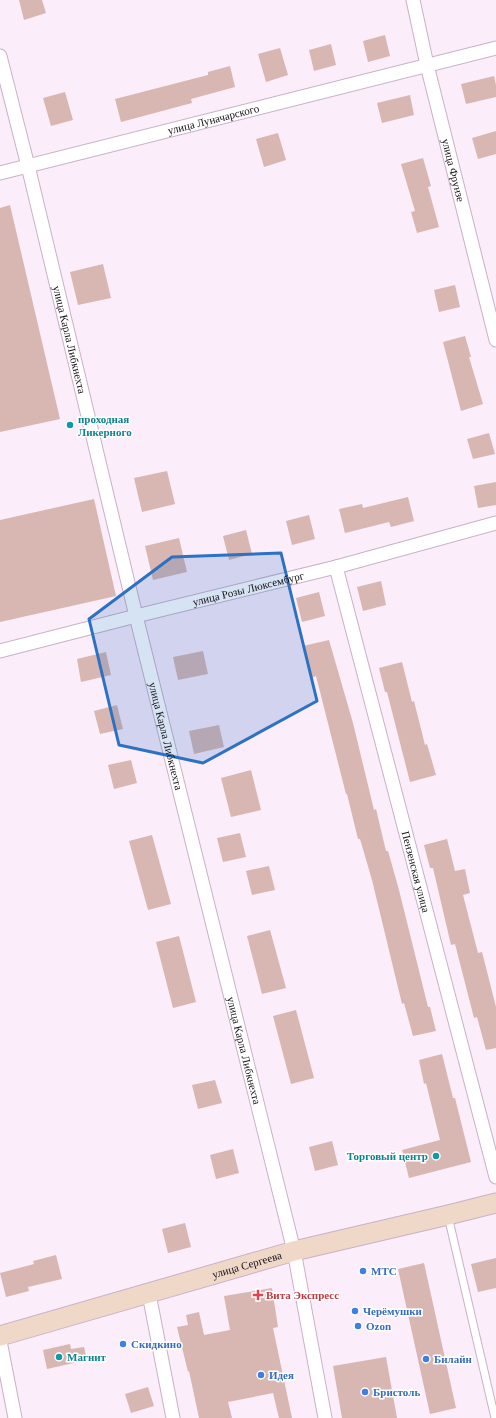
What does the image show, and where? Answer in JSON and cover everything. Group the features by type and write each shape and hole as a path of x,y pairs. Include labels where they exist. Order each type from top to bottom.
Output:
{"main road":[{"name":"улица Сергеева","path":"0,1336 294,1251 496,1203"}],"street":[{"name":"улица Фрунзе","path":"413,0 427,65 496,340"},
{"name":"улица Луначарского","path":"0,173 496,48"},
{"name":"улица Карла Либкнехта","path":"0,56 28,166 136,616 294,1251 325,1418"},
{"name":"улица Розы Люксембург","path":"0,651 336,567 496,523"},
{"name":"Пензенская улица","path":"336,567 496,1177"},
{"path":"148,1294 173,1418"},
{"path":"0,1341 15,1418"}],"lane":[{"path":"448,1215 495,1418"}],"highlighted area":[{"path":"281,553 317,701 203,763 119,745 89,619 172,557"}],"building":[{"path":"19,0 42,0 46,13 24,20"},
{"path":"385,35 390,56 368,62 363,41"},
{"path":"331,44 336,65 314,71 309,50"},
{"path":"280,48 288,75 266,82 258,54"},
{"path":"230,66 235,87 191,99 192,103 121,122 115,99 208,75 208,72"},
{"path":"494,76 496,97 466,104 461,84"},
{"path":"65,92 73,120 51,126 43,98"},
{"path":"410,95 414,115 382,123 377,103"},
{"path":"496,131 496,154 478,159 472,138"},
{"path":"278,133 286,160 264,167 256,139"},
{"path":"423,158 431,186 428,187 439,227 417,233 411,212 415,211 401,164"},
{"path":"10,205 60,419 0,432 0,208"},
{"path":"103,264 111,298 78,305 70,272"},
{"path":"455,285 460,307 439,312 434,290"},
{"path":"465,336 471,357 469,357 483,404 461,411 443,342"},
{"path":"489,433 495,454 473,459 467,439"},
{"path":"167,471 175,504 142,512 134,478"},
{"path":"496,482 496,505 478,508 474,486"},
{"path":"408,497 414,521 391,527 389,522 345,533 339,509 362,504 363,508"},
{"path":"94,499 116,596 0,622 0,520"},
{"path":"309,515 315,539 292,545 286,521"},
{"path":"246,530 252,554 229,560 223,536"},
{"path":"179,538 187,572 153,580 145,546"},
{"path":"381,581 386,605 363,611 357,587"},
{"path":"319,592 325,616 302,622 296,598"},
{"path":"329,640 353,723 374,810 376,809 386,851 388,851 399,890 428,1007 430,1007 436,1031 413,1036 404,1003 402,1004 372,880 360,839 358,839 316,676 311,678 303,646"},
{"path":"203,651 208,674 178,680 173,657"},
{"path":"106,652 111,675 81,682 77,659"},
{"path":"402,662 412,702 414,701 425,745 427,744 436,775 410,782 387,692 385,692 379,668"},
{"path":"117,705 123,729 100,734 94,711"},
{"path":"219,725 224,747 194,754 189,731"},
{"path":"131,760 137,783 114,789 108,765"},
{"path":"251,770 261,810 231,817 221,778"},
{"path":"240,833 246,857 223,862 217,838"},
{"path":"152,835 171,904 148,910 129,841"},
{"path":"447,839 455,871 465,869 470,893 463,895 478,953 482,952 496,1007 496,1048 486,1050 477,1017 474,1018 455,944 451,945 433,868 430,868 424,845"},
{"path":"269,866 275,890 252,895 246,871"},
{"path":"270,930 286,988 262,994 247,936"},
{"path":"179,936 196,1002 173,1008 156,942"},
{"path":"296,1010 314,1078 291,1084 273,1016"},
{"path":"442,1054 471,1162 409,1178 402,1150 440,1140 426,1083 424,1084 419,1060"},
{"path":"215,1080 222,1103 198,1109 192,1085"},
{"path":"332,1141 338,1165 315,1171 309,1147"},
{"path":"233,1149 239,1173 216,1179 210,1155"},
{"path":"185,1223 191,1247 168,1253 162,1229"},
{"path":"56,1255 62,1279 28,1287 29,1291 6,1297 0,1273 34,1264 33,1261"},
{"path":"496,1258 496,1288 478,1292 471,1264"},
{"path":"424,1263 456,1408 430,1414 398,1269"},
{"path":"272,1288 278,1327 273,1328 292,1418 279,1418 273,1393 228,1402 232,1418 199,1418 189,1371 188,1372 177,1327 188,1325 186,1315 199,1312 204,1335 230,1330 224,1296"},
{"name":"Магнит","path":"70,1344 71,1349 84,1347 87,1360 47,1369 43,1350"},
{"name":"Бристоль","path":"386,1357 397,1418 342,1418 333,1366"},
{"path":"148,1387 154,1406 131,1413 125,1394"}],"place":[{"name":"проходная Ликерного","path":"70,425"},
{"name":"Торговый центр","path":"436,1156"},
{"name":"МТС","path":"363,1271"},
{"name":"Вита Экспресс","path":"258,1295"},
{"name":"Черёмушки","path":"355,1311"},
{"name":"Ozon","path":"358,1326"},
{"name":"Скидкино","path":"123,1344"},
{"name":"Магнит","path":"59,1357"},
{"name":"Билайн","path":"426,1359"},
{"name":"Идея","path":"261,1375"},
{"name":"Бристоль","path":"365,1392"}]}
